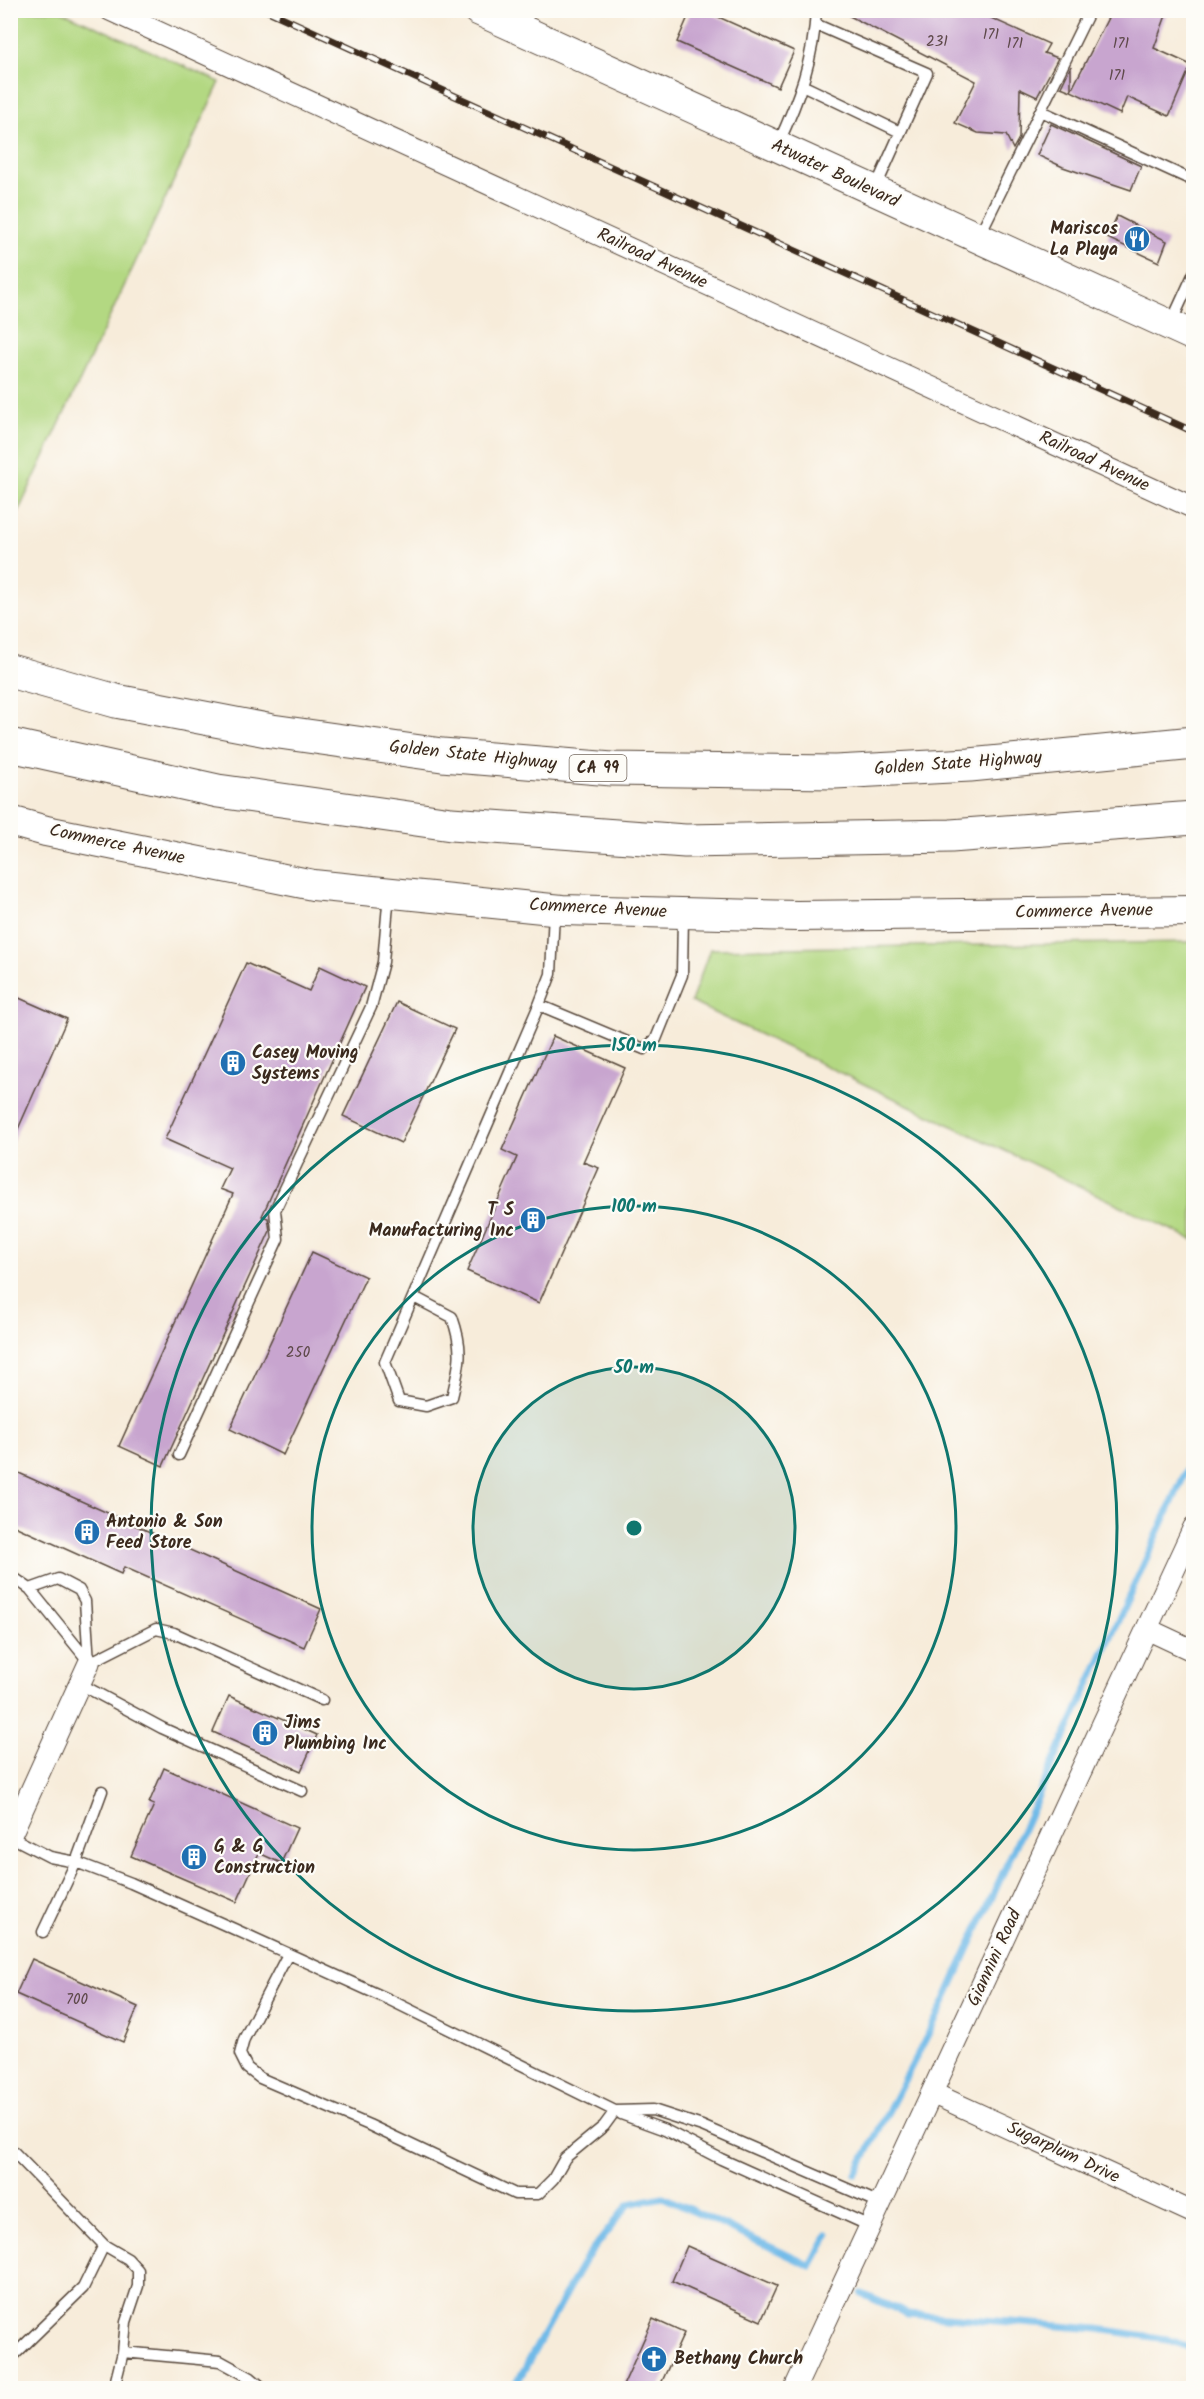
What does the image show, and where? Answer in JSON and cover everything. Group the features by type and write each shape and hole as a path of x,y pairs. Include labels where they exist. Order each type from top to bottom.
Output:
{"highway":[{"name":"Golden State Highway","path":"10,671 116,701 272,731 442,754 612,769 835,772 970,765 1194,743"},
{"path":"10,745 218,791 451,824 685,841 951,836 1194,818"}],"street":[{"name":"Railroad Avenue","path":"110,10 1194,508"},
{"name":"Atwater Boulevard","path":"478,10 526,20 776,147 1181,331"},
{"name":"Commerce Avenue","path":"10,821 46,831 313,885 554,909 797,916 1194,911"},
{"name":"Giannini Road","path":"795,2388 1194,1527"},
{"path":"1147,1629 1194,1651"},
{"path":"11,1837 89,1663"},
{"name":"Sugarplum Drive","path":"932,2093 1194,2213"}],"lane":[{"path":"977,239 1090,10"},
{"path":"776,147 798,99 813,49 814,15 927,73 874,192"},
{"path":"802,85 900,132"},
{"path":"1041,111 1194,181"},
{"path":"1181,331 1194,273"},
{"path":"179,1455 278,1239 275,1210 371,1006 383,962 389,893"},
{"path":"414,1297 452,1317 459,1337 461,1361 452,1397 426,1406 399,1401 385,1362 551,974 554,909"},
{"path":"539,1005 644,1049 656,1039 682,975 683,913"},
{"path":"10,1575 30,1589 89,1663"},
{"path":"30,1589 58,1579 79,1590 85,1601 89,1663"},
{"path":"89,1663 156,1629 174,1633 322,1700"},
{"path":"80,1684 162,1728 302,1791"},
{"path":"43,1932 76,1862 102,1791"},
{"path":"11,1837 50,1857 76,1862 143,1888 401,2006 615,2112 665,2130 721,2159 870,2226"},
{"path":"288,1954 255,2018 240,2054 247,2068 260,2078 369,2125 514,2194 538,2194 553,2179 565,2158 604,2126 615,2112 653,2110 702,2126 880,2203"},
{"path":"10,2148 104,2245 128,2259 138,2270 138,2286 126,2322 123,2352 114,2388"},
{"path":"10,2359 83,2288 104,2245"},
{"path":"123,2352 220,2361 252,2378 262,2388"}],"green space":[{"path":"11,10 61,11 220,82 11,527"},
{"path":"1193,942 1193,1240 691,1002 710,949"}],"building":[{"path":"691,10 703,10 794,51 778,87 677,42"},
{"path":"838,10 973,10 1049,44 1044,53 1058,58 1037,97 1020,89 1019,138 1013,149 1006,135 978,133 955,123 976,81"},
{"path":"1112,10 1168,10 1154,48 1191,65 1169,116 1127,97 1120,114 1071,91"},
{"path":"1071,66 1071,91 1061,87"},
{"path":"1051,124 1141,166 1131,190 1063,167 1037,155"},
{"name":"Mariscos La Playa","path":"1117,216 1167,241 1159,262 1107,238"},
{"path":"246,963 309,991 320,966 365,987 262,1216 268,1218 270,1231 163,1466 119,1446 233,1194 220,1189 230,1168 165,1139"},
{"path":"10,994 67,1019 10,1147"},
{"path":"397,1002 455,1029 401,1143 343,1116"},
{"name":"T S Manufacturing Inc","path":"553,1036 625,1068 583,1162 599,1168 539,1303 467,1271 517,1157 502,1150"},
{"path":"312,1252 366,1277 283,1455 230,1429"},
{"path":"10,1469 321,1609 304,1647 124,1567 121,1574 10,1524"},
{"name":"Jims Plumbing Inc","path":"229,1696 317,1735 301,1771 213,1732"},
{"path":"164,1768 297,1828 281,1863 259,1853 237,1902 131,1856 154,1805 149,1803"},
{"path":"32,1959 138,2007 123,2042 16,1994"},
{"path":"687,2246 777,2286 761,2321 672,2281"},
{"name":"Bethany Church","path":"653,2319 684,2333 659,2388 622,2388"}],"waterway":[{"path":"856,2174 941,2009 1194,1454"},
{"path":"514,2388 584,2261 629,2204 663,2197 811,2266 828,2235"},
{"path":"862,2294 908,2314 1098,2329 1167,2339 1194,2349"}],"railway":[{"path":"266,10 1194,432"}],"place":[{"name":"Mariscos La Playa","path":"1137,239"},
{"name":"Casey Moving Systems","path":"233,1063"},
{"name":"T S Manufacturing Inc","path":"533,1220"},
{"name":"Antonio & Son Feed Store","path":"87,1532"},
{"name":"Jims Plumbing Inc","path":"265,1733"},
{"name":"G & G Construction","path":"194,1857"},
{"name":"Bethany Church","path":"654,2359"}]}
